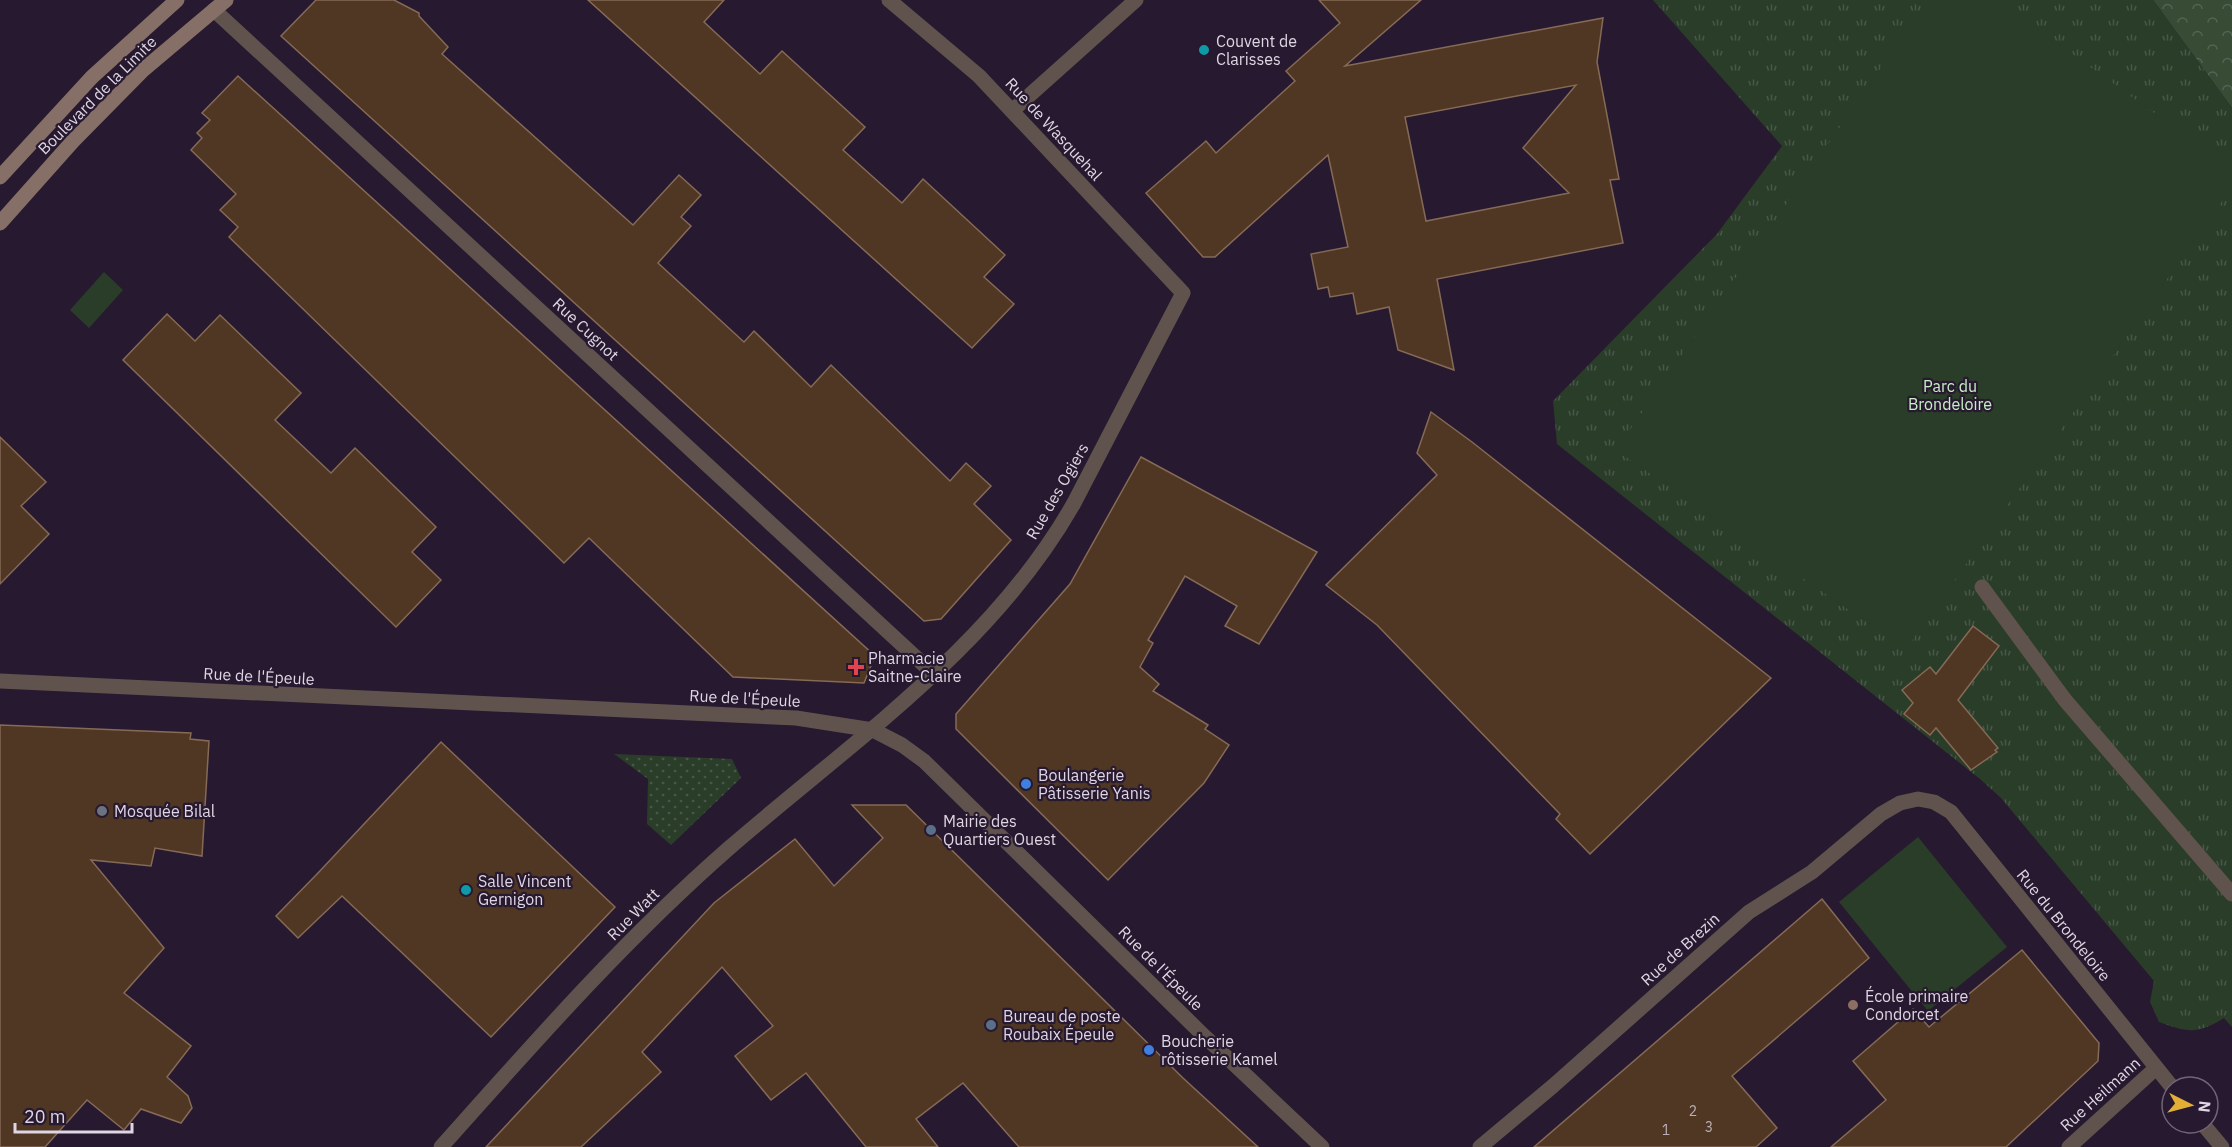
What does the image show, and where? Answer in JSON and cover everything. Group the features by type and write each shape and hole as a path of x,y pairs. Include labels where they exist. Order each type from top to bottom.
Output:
{"main road":[{"name":"Boulevard de la Limite","path":"0,177 92,77 177,0"},
{"name":"Boulevard de la Limite","path":"0,223 122,91 220,5"}],"street":[{"name":"Rue de Wasquehal","path":"889,0 979,76 1183,293"},
{"path":"1012,111 1136,0"},
{"name":"Rue Cugnot","path":"220,5 935,675"},
{"name":"Rue des Ogiers","path":"873,730 935,675 1024,578 1059,529 1183,293"},
{"path":"1982,587 2065,700 2232,894"},
{"name":"Rue de l'Épeule","path":"0,681 796,718 873,730 902,745 924,761 1195,1027 1322,1147"},
{"name":"Rue Watt","path":"441,1147 549,1027 667,904 729,848 873,730"},
{"name":"Rue du Brondeloire","path":"1918,799 1934,802 1951,812 2162,1075"},
{"name":"Rue de Brezin","path":"1480,1147 1561,1079 1749,912 1812,872 1881,814 1900,803 1918,799"},
{"name":"Rue Heilmann","path":"2069,1147 2156,1068"},
{"path":"2212,1135 2222,1147"}],"green space":[{"name":"Parc du Brondeloire","path":"1653,0 2153,0 2232,108 2232,1027 2224,1018 2207,1027 2193,1030 2185,1030 2159,1022 2150,1002 2154,981 2001,798 1557,444 1553,401 1717,234 1782,146"},
{"path":"1928,0 1997,0 2232,169 2232,187 1906,649 1616,450"},
{"path":"2153,0 2232,0 2232,108"},
{"path":"104,272 123,290 89,328 70,310"},
{"path":"614,754 732,759 741,778 671,845 647,824 648,779"},
{"path":"1918,837 2007,947 1928,1011 1839,902"}],"building":[{"path":"316,0 394,0 419,13 419,16 448,47 442,54 633,225 679,175 701,195 681,217 691,226 658,263 744,342 754,331 811,387 831,365 950,481 966,463 991,486 974,504 1011,540 941,619 924,621 281,36"},
{"path":"588,0 724,0 704,22 760,74 782,51 865,127 843,150 902,203 923,179 1005,255 984,277 1014,304 972,348"},
{"path":"1319,0 1421,0 1345,66 1603,18 1597,62 1619,179 1610,180 1623,243 1437,279 1454,370 1398,350 1389,307 1357,314 1353,293 1330,297 1328,287 1318,289 1311,254 1348,247 1328,155 1215,257 1203,257 1146,193 1206,141 1216,153 1295,81 1286,71 1340,23","holes":["1576,85 1523,148 1569,193 1426,221 1405,117"]},
{"path":"238,76 875,656 864,683 733,677 589,538 564,563 229,237 238,227 220,210 236,194 191,150 202,138 197,133 210,120 202,113"},
{"path":"167,314 195,341 220,315 301,393 275,420 331,473 355,448 436,527 412,552 441,580 396,627 123,360"},
{"path":"1431,412 1771,678 1590,854 1556,819 1560,814 1377,625 1326,585 1437,475 1417,453"},
{"path":"0,437 46,482 21,506 49,534 0,584"},
{"path":"1141,457 1317,552 1259,644 1225,626 1237,606 1185,576 1148,640 1153,643 1140,667 1159,684 1153,691 1208,725 1205,729 1229,745 1204,783 1108,880 956,729 956,714 1070,584"},
{"path":"1973,626 1999,646 1958,700 1998,748 1995,750 1997,752 1971,770 1936,728 1930,735 1904,714 1913,703 1902,690 1930,667 1936,674"},
{"path":"0,725 191,733 190,739 209,741 202,856 155,848 151,866 91,860 164,948 124,993 191,1046 167,1077 188,1096 192,1108 181,1123 141,1109 124,1130 87,1100 45,1147 0,1147"},
{"name":"Salle Vincent Gernigon","path":"441,742 615,907 491,1037 342,896 298,938 276,916"},
{"path":"852,805 906,805 1183,1078 1258,1147 1019,1147 963,1083 916,1119 938,1147 866,1147 806,1073 771,1100 735,1056 773,1026 722,967 642,1052 661,1072 581,1147 486,1147 714,903 795,839 834,886 883,838"},
{"path":"1822,899 1869,958 1732,1076 1777,1128 1756,1147 1534,1147"},
{"path":"2022,950 2099,1043 2098,1061 2006,1147 1831,1147 1886,1100 1853,1061 1913,1009 1929,1027"}],"place":[{"name":"Couvent de Clarisses","path":"1204,50"},
{"name":"Pharmacie Saitne-Claire","path":"856,667"},
{"name":"Boulangerie Pâtisserie Yanis","path":"1026,784"},
{"name":"Mosquée Bilal","path":"102,811"},
{"name":"Mairie des Quartiers Ouest","path":"931,830"},
{"name":"Salle Vincent Gernigon","path":"466,890"},
{"name":"École primaire Condorcet","path":"1853,1005"},
{"name":"Bureau de poste Roubaix Épeule","path":"991,1025"},
{"name":"Boucherie rôtisserie Kamel","path":"1149,1050"}]}
